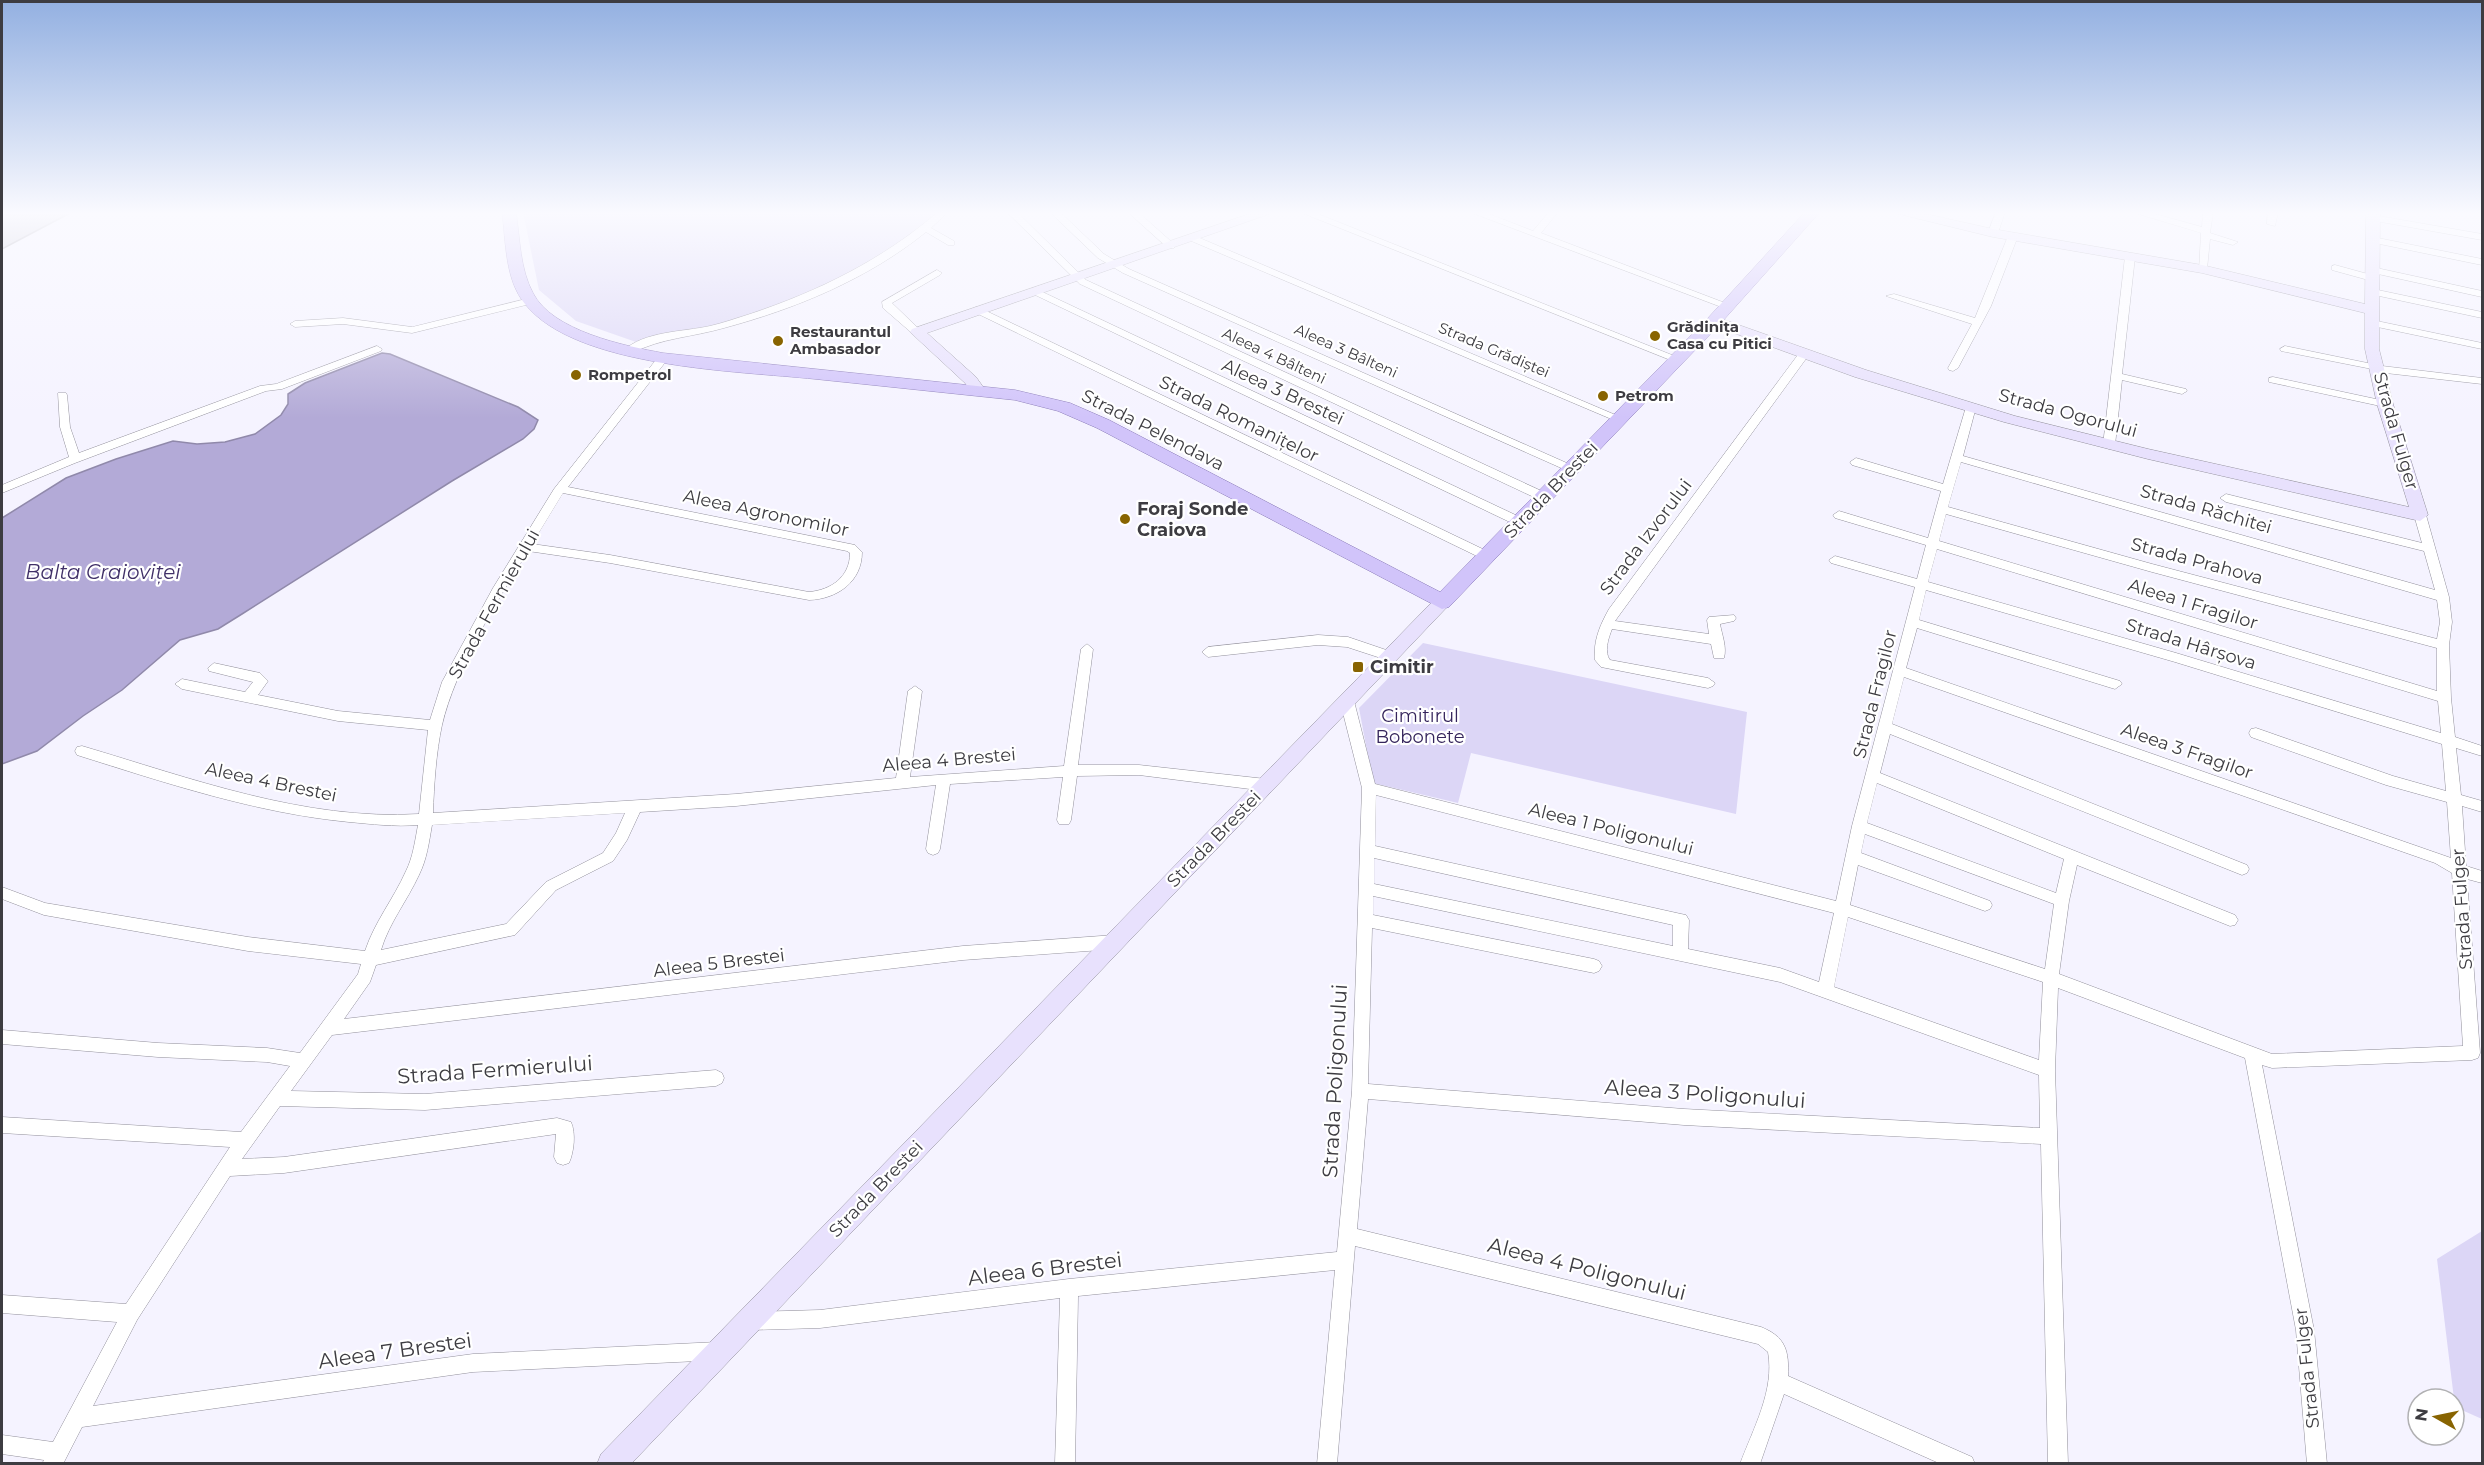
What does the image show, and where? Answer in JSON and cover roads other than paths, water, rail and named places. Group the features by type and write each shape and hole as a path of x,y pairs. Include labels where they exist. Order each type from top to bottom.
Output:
{"main road":[{"path":"522,280 530,301"},
{"name":"Strada Brestei","path":"1442,603 1751,280"},
{"name":"Strada Pelendava","path":"530,301 576,333 628,351 663,358 1016,395 1064,407 1103,424 1442,603"}],"street":[{"path":"628,351 650,341 719,327 815,295 843,280"},
{"path":"924,280 887,302 887,306 971,380 978,391"},
{"path":"917,332 1065,280"},
{"name":"Aleea 4 Bâlteni","path":"1082,280 1544,497"},
{"name":"Aleea 3 Bâlteni","path":"1151,280 1572,468"},
{"name":"Strada Grădiștei","path":"1292,280 1620,419"},
{"path":"1477,280 1677,359"},
{"path":"1659,280 1728,306"},
{"path":"1953,368 1997,280"},
{"path":"2109,445 2127,280"},
{"path":"2243,280 2482,346"},
{"name":"Strada Fulger","path":"2317,1464 2306,1330 2252,1054 2272,1060 2472,1053 2454,798 2444,698 2443,645 2446,622 2443,597 2431,549 2385,404 2377,368 2373,349 2373,280"},
{"path":"2374,280 2482,315"},
{"path":"2376,280 2482,294"},
{"name":"Aleea 3 Brestei","path":"1034,291 1520,522"},
{"path":"1891,296 1977,322"},
{"path":"295,324 343,321 412,330 530,301"},
{"name":"Strada Romanițelor","path":"978,310 1487,555"},
{"name":"Strada Ogorului","path":"1714,321 1804,354 1971,407 2109,445 2420,515"},
{"path":"2,489 251,393 278,387 377,349"},
{"path":"2284,349 2377,368 2482,381"},
{"name":"Strada Izvorului","path":"1708,683 1603,662 1600,646 1613,612 1804,354"},
{"name":"Strada Fermierului","path":"2,1445 55,1458 131,1314 225,1168 365,977 379,931 412,873 420,852 426,818 435,726 449,682 474,633 560,489 663,358"},
{"path":"2117,376 2182,391"},
{"path":"2273,380 2385,404"},
{"path":"62,395 65,427 75,459"},
{"name":"Strada Fragilor","path":"1825,991 1844,909 1859,826 1901,671 1921,584 1971,407"},
{"name":"Strada Răchitei","path":"1958,458 2443,597"},
{"path":"1856,462 1948,489"},
{"name":"Aleea Agronomilor","path":"525,547 809,596 830,593 839,587 856,566 856,552 851,548 560,489"},
{"path":"2226,498 2431,549"},
{"name":"Strada Prahova","path":"1942,509 2141,565 2443,645"},
{"name":"Aleea 1 Fragilor","path":"1839,515 2444,698"},
{"name":"Strada Hârșova","path":"1835,560 2176,658 2482,751"},
{"name":"Strada Brestei","path":"611,1464 1442,603"},
{"path":"1719,655 1713,620 1730,618"},
{"path":"1911,622 2115,684"},
{"path":"1607,624 1718,640"},
{"path":"1208,652 1318,640 1348,642 1390,656"},
{"path":"1064,820 1087,649"},
{"path":"214,668 255,676 261,681 248,698"},
{"name":"Aleea 3 Fragilor","path":"1901,671 2440,859 2459,870 2482,877"},
{"path":"182,684 360,720 435,726"},
{"path":"902,783 915,691"},
{"name":"Strada Poligonului","path":"1327,1464 1349,1236 1360,1091 1369,788 1347,701"},
{"path":"1886,727 2242,869"},
{"path":"2256,733 2391,781 2482,806"},
{"name":"Aleea 4 Brestei","path":"82,751 236,797 301,812 368,820 736,800 944,779 1069,771 1139,770 1197,775 1266,785"},
{"path":"1873,776 2230,920"},
{"path":"933,849 944,779"},
{"name":"Aleea 1 Poligonului","path":"1369,788 1844,909 2051,978 2252,1054"},
{"path":"2,893 44,909 248,944 372,959 510,930 551,886 608,857 622,836 635,806"},
{"path":"1859,826 2062,901"},
{"path":"1367,850 1681,920 1680,953"},
{"path":"2058,1464 2048,1070 2051,978 2062,901 2072,855"},
{"path":"1854,856 1985,905"},
{"path":"1365,888 1780,975 2048,1070"},
{"path":"1364,920 1594,966"},
{"name":"Aleea 5 Brestei","path":"328,1028 963,953 1115,942"},
{"path":"2,1037 158,1050 267,1055 304,1061"},
{"name":"Strada Fermierului","path":"276,1098 425,1102 716,1077"},
{"name":"Aleea 3 Poligonului","path":"1360,1091 1684,1117 2048,1136"},
{"path":"2,1125 245,1140"},
{"path":"225,1168 284,1165 557,1126 565,1128 563,1157"},
{"name":"Aleea 4 Poligonului","path":"1349,1236 1761,1336 1773,1343 1780,1365 1750,1464"},
{"name":"Aleea 6 Brestei","path":"749,1321 820,1319 1069,1288 1346,1260"},
{"path":"1065,1464 1069,1288"},
{"path":"2,1304 131,1314"},
{"name":"Aleea 7 Brestei","path":"77,1418 472,1363 720,1350"},
{"path":"1777,1381 1965,1464"}],"water":[{"name":"Balta Craioviței","path":"382,353 390,354 518,407 538,420 534,429 523,439 452,481 218,629 180,640 122,690 37,751 2,764 2,518 66,478 116,459 173,441 197,444 225,442 255,434 281,415 288,404 288,394 305,383"}],"place":[{"name":"Grădinița Casa cu Pitici","path":"1655,336"},
{"name":"Restaurantul Ambasador","path":"778,341"},
{"name":"Rompetrol","path":"576,375"},
{"name":"Petrom","path":"1603,396"},
{"name":"Foraj Sonde Craiova","path":"1125,519"},
{"name":"Cimitir","path":"1358,667"}],"park label":[{"name":"Cimitirul Bobonete","path":"1420,726"}]}
